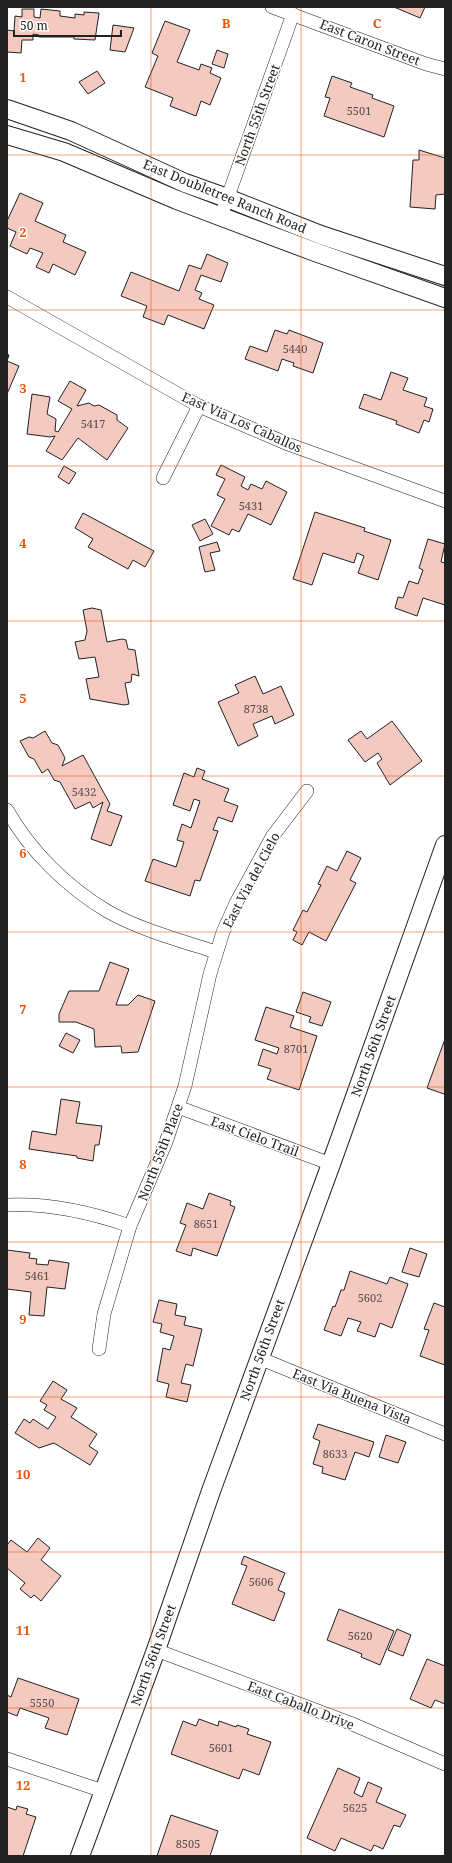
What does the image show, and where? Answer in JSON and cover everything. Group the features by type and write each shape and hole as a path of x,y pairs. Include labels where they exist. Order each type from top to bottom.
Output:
{"street":[{"name":"East Caron Street","path":"272,7 426,64 445,68"},
{"name":"North 55th Street","path":"221,216 293,14"},
{"name":"East Doubletree Ranch Road","path":"7,109 71,131 185,183 321,235 445,276"},
{"name":"East Doubletree Ranch Road","path":"7,135 64,152 177,200 315,252 445,298"},
{"name":"East Via Los Caballos","path":"7,297 199,406 288,444 445,500"},
{"path":"163,478 199,406"},
{"name":"East Via del Cielo","path":"216,952 236,904 272,837 307,791"},
{"path":"7,810 32,846 53,870 78,891 108,911 133,923 216,952"},
{"name":"North 56th Street","path":"80,1856 156,1650 203,1512 331,1164 445,845"},
{"name":"North 55th Place","path":"99,1349 104,1314 130,1226 166,1142 185,1086 216,952"},
{"name":"East Cielo Trail","path":"178,1107 331,1164"},
{"path":"7,1205 32,1204 77,1211 109,1218 130,1226"},
{"name":"East Via Buena Vista","path":"259,1358 445,1434"},
{"name":"East Caballo Drive","path":"156,1650 350,1723 445,1764"},
{"path":"7,1759 103,1791"}],"building":[{"path":"394,7 425,7 420,18"},
{"path":"22,9 34,9 34,17 40,18 41,9 60,11 60,16 75,18 75,14 84,15 84,12 99,13 95,40 74,39 74,37 39,37 39,35 33,34 33,40 22,40 21,53 7,52 7,30 14,31 15,16 22,17"},
{"path":"165,21 190,30 177,62 199,70 201,64 212,68 210,73 221,78 210,105 201,101 196,116 170,106 173,98 145,87 158,56 152,53"},
{"path":"113,25 134,28 125,52 110,50"},
{"path":"217,50 228,54 224,68 212,64"},
{"path":"97,71 105,83 88,94 79,82"},
{"path":"332,76 352,83 350,87 373,95 372,98 394,106 384,137 324,116 330,98 325,97"},
{"path":"419,150 445,158 445,194 436,195 435,209 410,207 413,160 419,160"},
{"path":"20,193 43,203 35,221 66,235 63,242 86,252 75,275 53,264 49,273 36,267 43,253 30,248 27,254 10,246 16,232 7,228 7,221"},
{"path":"207,254 228,263 221,282 201,275 195,290 202,293 199,299 214,305 204,329 168,315 164,325 143,317 147,306 121,296 131,272 179,291 189,265 201,269"},
{"path":"275,330 287,334 289,330 323,343 313,373 293,366 294,363 282,359 278,371 245,359 250,346 267,352"},
{"path":"7,361 19,366 7,394"},
{"path":"391,372 408,378 403,390 427,398 424,406 433,409 429,422 424,420 419,433 396,424 397,421 359,408 364,394 381,400"},
{"path":"70,381 86,390 77,406 89,403 94,406 99,405 117,415 117,420 128,428 107,460 78,438 62,460 46,451 55,436 50,437 27,434 32,394 50,397 47,414 56,419 55,431 58,432 72,409 58,401"},
{"path":"221,465 245,477 241,486 248,490 251,484 262,489 266,481 287,492 271,525 248,514 239,532 232,529 229,535 211,526 225,499 217,495 225,479 216,475"},
{"path":"64,466 76,473 69,484 58,477"},
{"path":"315,512 365,528 364,531 391,540 378,580 358,573 364,556 357,553 354,563 323,553 312,585 293,579"},
{"path":"83,513 154,551 145,567 133,560 128,569 88,547 93,539 75,528"},
{"path":"205,519 213,534 200,541 192,525"},
{"path":"428,539 445,544 441,562 445,563 445,605 423,598 417,616 395,608 398,597 403,598 409,581 418,584 423,570 419,568"},
{"path":"217,542 220,551 210,553 215,570 205,572 199,547"},
{"path":"92,608 101,610 107,642 122,639 126,640 128,649 135,650 139,676 132,674 131,682 125,683 129,704 124,705 90,699 86,679 99,677 95,657 79,659 75,642 85,640 87,631 83,610"},
{"path":"255,676 263,694 281,686 294,715 275,724 272,716 253,724 258,736 238,746 218,702 239,693 235,685"},
{"path":"392,721 422,761 390,785 377,763 382,759 378,753 365,762 348,740 361,731 367,739"},
{"path":"45,731 52,743 58,745 65,758 62,766 83,755 110,804 107,811 122,816 111,846 91,839 103,802 93,808 90,802 75,809 60,782 54,780 48,769 42,773 34,759 29,757 20,741 29,737 33,738"},
{"path":"197,768 205,771 202,779 229,789 224,801 238,806 232,822 218,817 213,830 218,831 200,881 195,880 190,896 145,881 153,859 176,867 184,842 177,840 182,824 191,828 200,801 194,799 190,811 173,805 184,773 194,777"},
{"path":"347,851 361,858 350,880 356,883 326,941 309,932 302,945 293,940 297,932 293,930 303,910 307,912 321,885 318,884 327,866 337,871"},
{"path":"110,962 129,969 116,1005 128,1005 138,995 155,1001 138,1052 122,1053 121,1046 95,1047 94,1029 76,1022 59,1022 59,1014 69,991 99,991"},
{"path":"303,992 331,1002 322,1026 309,1022 311,1017 296,1012"},
{"path":"266,1007 294,1016 290,1027 317,1036 299,1090 267,1079 271,1069 258,1065 263,1049 277,1054 279,1048 255,1040"},
{"path":"66,1033 80,1040 73,1053 59,1046"},
{"path":"445,1039 445,1093 444,1094 427,1088"},
{"path":"61,1099 80,1102 76,1123 102,1126 99,1145 95,1145 93,1161 77,1158 77,1156 29,1149 32,1131 56,1135"},
{"path":"209,1193 231,1201 230,1205 235,1207 217,1256 193,1248 191,1256 176,1251 186,1225 180,1223 187,1203 203,1209"},
{"path":"410,1248 427,1254 419,1277 402,1272"},
{"path":"7,1250 30,1253 29,1258 37,1259 36,1264 48,1265 49,1260 69,1263 65,1289 47,1287 44,1316 29,1315 31,1292 7,1289"},
{"path":"350,1271 387,1284 390,1277 408,1284 392,1328 380,1323 375,1337 357,1331 361,1322 348,1318 341,1336 324,1330 341,1290 344,1290"},
{"path":"159,1300 177,1304 175,1315 186,1317 184,1325 202,1329 193,1366 186,1364 181,1383 191,1385 187,1402 166,1397 169,1384 157,1381 163,1348 170,1350 174,1336 160,1332 162,1324 153,1322"},
{"path":"434,1303 445,1307 445,1365 420,1356 429,1330 424,1329"},
{"path":"53,1381 67,1390 61,1399 77,1408 71,1417 97,1434 89,1446 98,1452 90,1465 54,1443 39,1448 15,1433 24,1419 30,1423 33,1419 48,1429 56,1417 44,1410 47,1405 40,1401"},
{"path":"318,1424 374,1442 369,1457 355,1452 345,1480 322,1473 323,1467 313,1464 320,1441 313,1438"},
{"path":"386,1435 406,1442 398,1463 379,1457"},
{"path":"38,1538 50,1548 41,1560 61,1576 41,1601 34,1595 31,1598 20,1589 25,1583 7,1568 7,1545 11,1540 27,1552"},
{"path":"244,1556 285,1573 278,1590 285,1593 274,1621 232,1604 247,1566 241,1564"},
{"path":"339,1609 394,1631 380,1665 361,1657 362,1654 327,1640"},
{"path":"397,1629 411,1635 403,1656 388,1650"},
{"path":"427,1659 445,1666 445,1704 435,1700 431,1708 410,1699"},
{"path":"18,1678 79,1699 67,1735 45,1728 49,1718 20,1708 17,1716 7,1712 7,1695 11,1697"},
{"path":"199,1719 218,1726 219,1721 236,1727 237,1725 249,1729 247,1734 271,1742 259,1775 243,1769 239,1779 171,1754 183,1721 196,1726"},
{"path":"338,1768 360,1778 354,1793 362,1797 368,1782 382,1788 376,1802 406,1815 400,1827 394,1825 383,1849 374,1845 371,1851 341,1838 335,1851 307,1838"},
{"path":"17,1806 28,1809 26,1814 36,1817 23,1856 7,1856 7,1807 16,1810"},
{"path":"171,1815 218,1831 210,1856 157,1856"}]}
